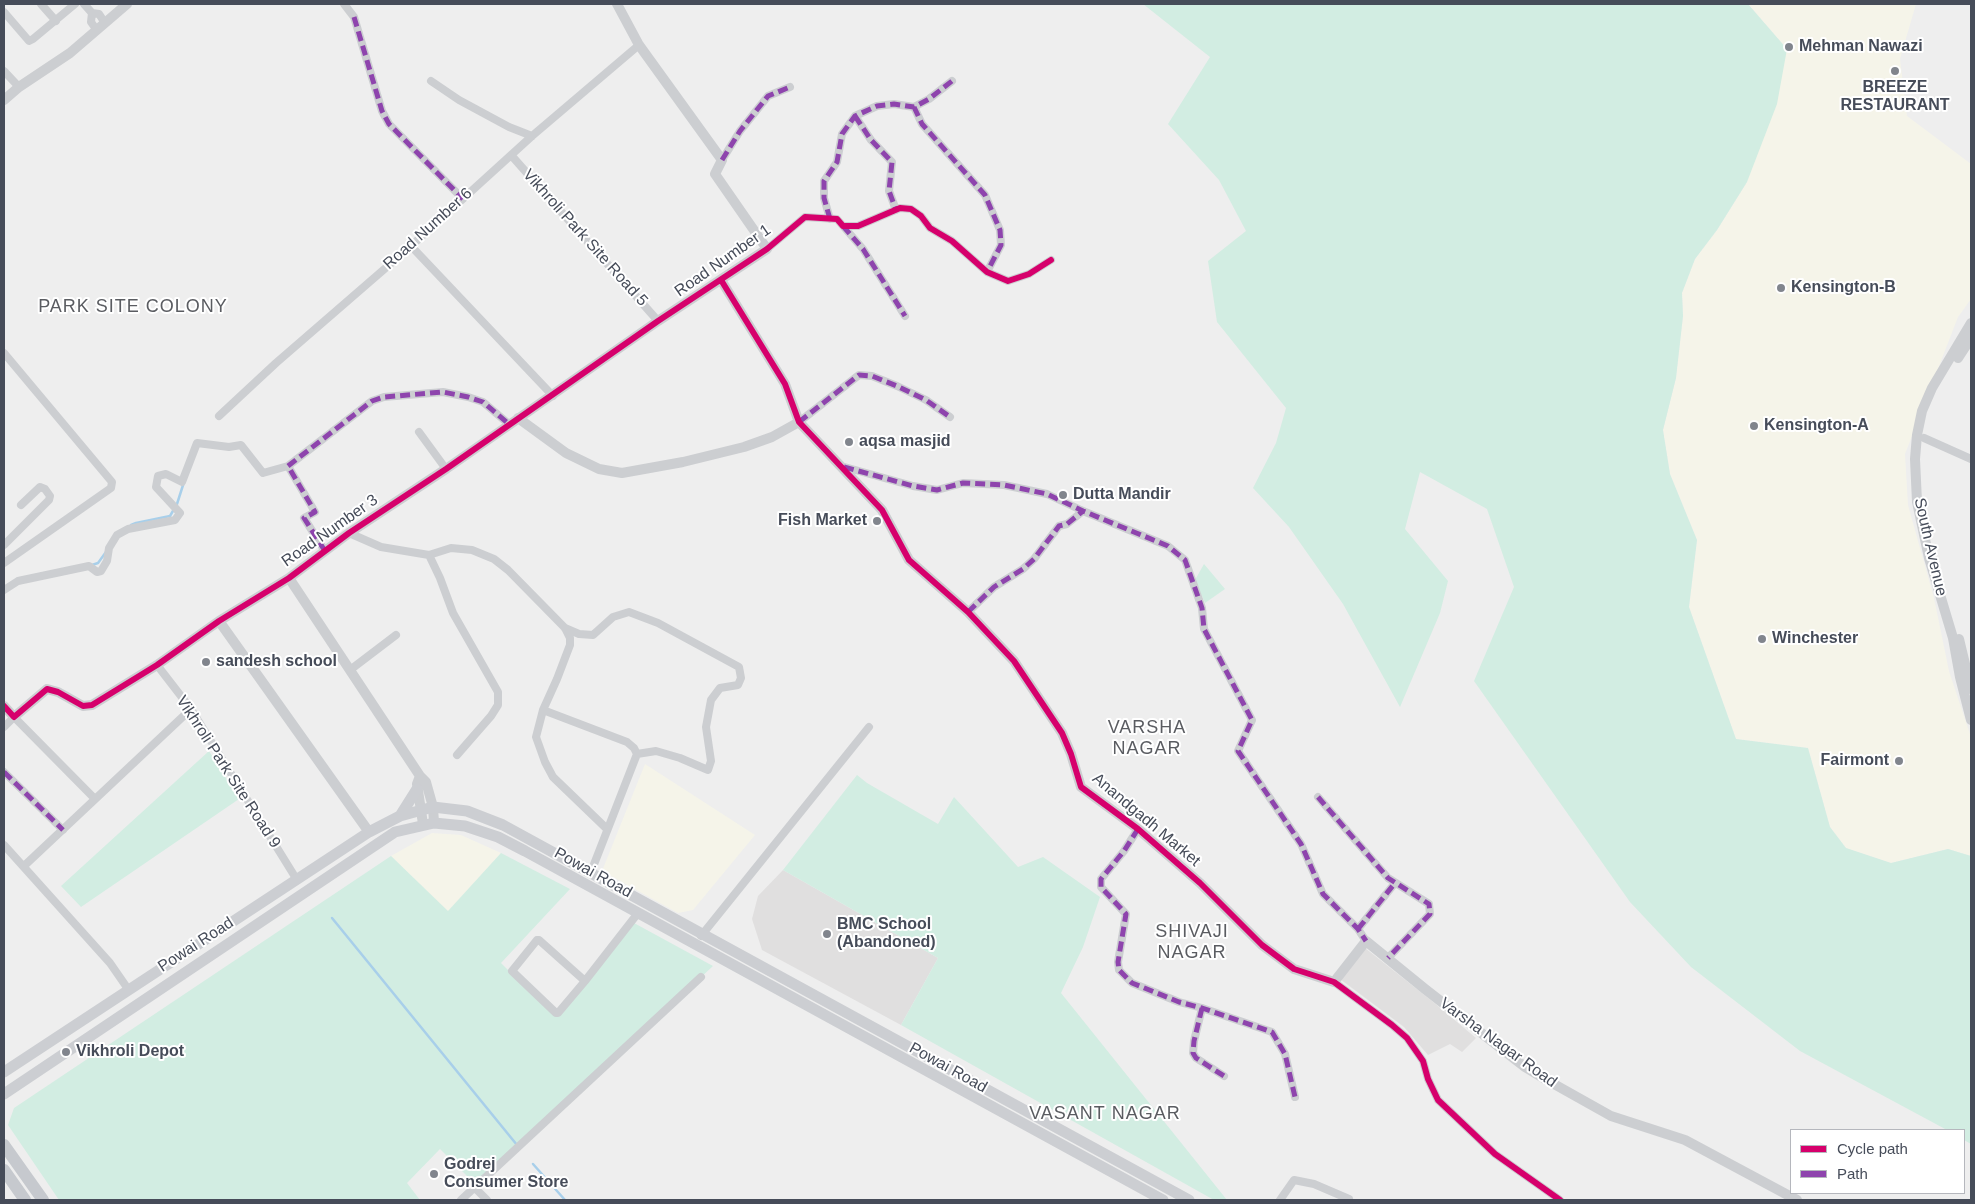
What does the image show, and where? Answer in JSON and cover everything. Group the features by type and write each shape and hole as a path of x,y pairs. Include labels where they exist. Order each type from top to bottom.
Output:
{"main road":[{"path":"400,816 417,789"},
{"name":"Powai Road","path":"4,1072 369,832 400,816 433,807 467,811 503,825 1189,1200"},
{"name":"Powai Road","path":"4,1094 395,832 429,823 465,826 498,838 638,913 1163,1200"},
{"path":"4,1146 43,1200"},
{"path":"4,1170 25,1200"},
{"path":"1138,1187 1144,1175"}],"street":[{"path":"41,4 56,21"},
{"path":"4,12 29,41 75,4"},
{"path":"85,4 92,12 99,14 105,22"},
{"path":"4,100 19,87 70,53 127,4"},
{"path":"344,4 354,17 382,111 389,124 463,198"},
{"path":"617,4 639,45 722,160"},
{"path":"92,12 90,22 96,29"},
{"name":"Road Number 6","path":"219,416 532,136 639,45"},
{"path":"4,71 19,87"},
{"path":"431,81 458,100 509,128 532,136"},
{"path":"830,219 824,198 824,181 837,162 842,134 855,116 877,106 894,104 914,107 952,81"},
{"path":"767,249 715,174 740,131 768,96 790,88"},
{"path":"914,107 922,124 985,195 993,212 1000,230 1001,246 987,272"},
{"path":"855,116 871,140 892,162 889,191 896,210"},
{"name":"Vikhroli Park Site Road 5","path":"511,155 658,321"},
{"path":"843,226 858,226 896,210 912,209 921,216 930,228 952,241 987,272 1008,281 1029,274 1051,260"},
{"name":"Road Number 1","path":"514,421 554,396 658,321 767,249 805,217 836,219 843,226"},
{"path":"843,226 863,249 905,316"},
{"path":"411,246 554,396"},
{"name":"Anandgadh Market","path":"721,280 785,384 799,422 882,510 909,560 968,612 1014,661 1062,733 1071,754 1081,787 1138,829 1200,883 1262,945 1294,969 1334,982"},
{"name":"South Avenue","path":"1971,323 1932,388 1922,411 1915,459 1917,502 1935,578 1951,629 1960,677 1971,720"},
{"path":"1971,338 1928,410 1922,450 1924,507 1940,577 1960,641 1971,689"},
{"path":"4,353 112,482 111,488 4,563"},
{"path":"4,590 18,581 89,566 97,572 101,571 107,561 109,548 117,535 128,529 175,520 180,513 156,487 158,476 166,474 182,482 196,443 229,447 241,446 263,473 288,466 358,410 372,401 384,397 443,392 468,397 483,402 566,453 599,469 622,473 682,462 744,447 772,437 799,422 859,374 872,376 904,389 926,400 950,417"},
{"name":"Road Number 3","path":"14,717 47,689 58,692 83,706 92,705 157,665 219,621 289,578 348,533 446,469 514,421"},
{"path":"419,432 446,469"},
{"path":"1924,438 1971,459"},
{"path":"288,466 315,512 304,518 325,550"},
{"path":"841,466 913,486 937,490 964,483 1004,485 1047,494 1168,546 1185,560 1202,608 1204,629 1252,720 1238,751 1301,844 1323,894 1358,929 1366,941 1334,982 1392,1024 1407,1038 1423,1061 1438,1100 1495,1154 1560,1200"},
{"path":"4,545 49,500 50,496 45,489 40,488 21,505"},
{"path":"968,612 994,587 1023,569 1034,559 1059,526 1067,524 1083,511"},
{"path":"348,533 381,547 429,555 451,548 465,549 494,559 508,570 565,628 570,638 570,645 543,710 536,737 553,777 607,829"},
{"path":"4,554 4,563"},
{"path":"429,555 453,613 498,692 498,705 491,716 457,755"},
{"path":"289,578 420,776 426,782 433,807 429,823"},
{"path":"565,628 579,634 593,636 613,618 628,612 658,623 739,667 740,678 738,685 720,688 710,700 706,728 711,760 708,770 680,758 656,752 637,754"},
{"path":"219,621 369,832"},
{"path":"350,670 396,636"},
{"name":"Vikhroli Park Site Road 9","path":"157,665 191,709 297,880"},
{"path":"4,706 95,799"},
{"path":"24,866 191,709"},
{"path":"543,710 627,742 634,748 637,754 591,872"},
{"path":"4,727 14,717"},
{"path":"695,944 869,727"},
{"path":"4,772 63,830"},
{"path":"420,776 416,784 421,810 429,823"},
{"path":"1318,797 1388,878 1429,904 1430,914 1388,958"},
{"path":"1138,829 1124,851 1101,879 1101,887 1126,914 1118,962 1120,970 1132,983 1179,1002 1272,1032 1285,1054 1295,1097"},
{"path":"4,845 110,964 128,989"},
{"path":"1358,929 1395,883"},
{"path":"585,981 539,940 537,940 512,971 557,1013 585,981 638,913"},
{"name":"Varsha Nagar Road","path":"1366,941 1526,1067 1545,1079 1611,1116 1685,1140 1797,1200"},
{"path":"461,1200 701,977"},
{"path":"1202,1008 1193,1053 1196,1058 1224,1076"},
{"path":"1280,1200 1294,1180 1314,1184 1349,1199"},
{"path":"475,1188 486,1200"}],"shaded area":[{"path":"1748,4 1916,4 1900,59 1907,116 1971,164 1971,299 1958,317 1905,454 1908,505 1934,598 1949,671 1971,737 1971,856 1948,849 1891,863 1846,848 1830,827 1808,748 1736,739 1689,607 1697,540 1670,474 1663,430 1676,378 1683,316 1682,293 1695,259 1717,230 1747,182 1787,49"},
{"path":"645,764 755,835 693,910 678,913 602,871"},
{"path":"432,833 461,835 501,853 448,912 391,856"},
{"name":"BMC School (Abandoned)","path":"783,870 938,958 901,1025 762,950 752,919 758,896"},
{"path":"1365,948 1476,1038 1462,1052 1450,1044 1428,1055 1404,1027 1340,979"}],"green space":[{"path":"1143,4 1748,4 1787,49 1777,104 1747,182 1717,230 1695,259 1682,293 1683,316 1676,378 1663,430 1670,474 1697,540 1689,607 1736,739 1808,748 1830,827 1846,848 1891,863 1948,849 1971,856 1971,1144 1965,1141 1965,1129 1945,1129 1800,1051 1691,967 1630,902 1474,681 1514,587 1487,509 1420,472 1405,529 1448,581 1440,613 1400,707 1343,604 1289,527 1253,488 1276,443 1286,408 1217,322 1208,261 1246,231 1219,180 1168,124 1210,57"},
{"path":"1204,564 1225,589 1205,603 1195,580"},
{"path":"209,751 239,799 81,907 61,886"},
{"path":"857,775 867,783 938,824 954,797 1018,867 1043,857 1100,897 1083,947 1061,993 1227,1200 1214,1200 901,1025 938,958 783,870"},
{"path":"501,853 570,889 501,963 552,1014 634,923 713,966 477,1186 440,1149 407,1183 420,1200 59,1200 8,1125 14,1108 391,856 448,911"}],"waterway":[{"path":"131,525 170,516 177,504 184,482"},
{"path":"92,565 98,563 106,552"},
{"path":"332,918 517,1145"},
{"path":"533,1164 565,1200"}],"marked path":[{"path":"354,17 382,111 389,124 463,199"},
{"path":"830,219 824,198 824,181 837,162 842,134 855,116 877,106 894,104 914,107 929,99 952,81"},
{"path":"722,160 740,131 768,96 790,87"},
{"path":"914,107 922,124 985,195 1000,230 1001,245 987,272"},
{"path":"855,116 871,140 892,162 889,191 896,210"},
{"path":"843,226 863,249 905,316"},
{"path":"799,422 859,375 872,376 897,386 926,400 950,417"},
{"path":"325,551 304,518 315,512 288,466 372,401 384,397 443,392 483,402 510,425"},
{"path":"844,467 913,486 937,490 963,483 1004,485 1047,494 1168,546 1185,560 1202,608 1204,629 1252,720 1238,751 1301,844 1323,894 1358,929 1366,941"},
{"path":"968,612 994,587 1023,569 1034,559 1059,526 1067,524 1083,511"},
{"path":"4,772 63,830"},
{"path":"1318,797 1388,878 1429,904 1430,914 1388,958"},
{"path":"1138,829 1124,851 1101,879 1101,887 1126,914 1118,962 1119,970 1132,983 1179,1002 1272,1032 1285,1054 1295,1097"},
{"path":"1358,929 1395,883"},
{"path":"1202,1008 1193,1053 1196,1058 1224,1076"}],"cycle path":[{"path":"4,706 14,717 47,689 58,692 83,706 92,705 157,665 219,621 289,578 349,533 446,469 658,321 767,249 805,217 837,219 843,226 858,226 900,208 911,209 921,216 930,228 952,241 987,272 1008,281 1029,274 1051,260"},
{"path":"721,280 785,384 799,422 882,510 909,560 968,612 1014,661 1062,733 1071,754 1081,787 1138,829 1200,883 1262,945 1294,969 1334,982 1392,1025 1407,1038 1423,1061 1428,1079 1438,1100 1495,1154 1560,1200"}],"place":[{"name":"Mehman Nawazi","path":"1789,47"},
{"name":"BREEZE RESTAURANT","path":"1895,71"},
{"name":"Kensington-B","path":"1781,288"},
{"name":"Kensington-A","path":"1754,426"},
{"name":"aqsa masjid","path":"849,442"},
{"name":"Dutta Mandir","path":"1063,495"},
{"name":"Fish Market","path":"877,521"},
{"name":"Winchester","path":"1762,639"},
{"name":"sandesh school","path":"206,662"},
{"name":"Fairmont","path":"1899,761"},
{"name":"BMC School (Abandoned)","path":"827,934"},
{"name":"Vikhroli Depot","path":"66,1052"},
{"name":"Godrej Consumer Store","path":"434,1174"}],"district":[{"name":"PARK SITE COLONY","path":"133,307"},
{"name":"VARSHA NAGAR","path":"1147,738"},
{"name":"SHIVAJI NAGAR","path":"1192,942"},
{"name":"VASANT NAGAR","path":"1105,1114"}]}
